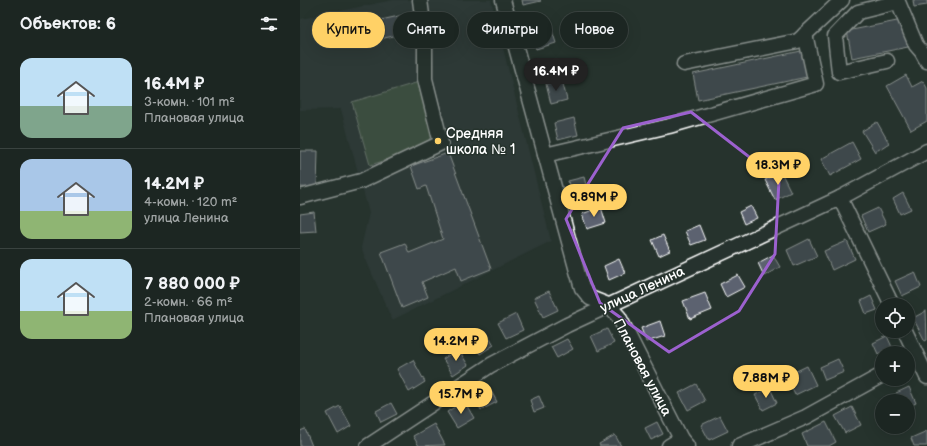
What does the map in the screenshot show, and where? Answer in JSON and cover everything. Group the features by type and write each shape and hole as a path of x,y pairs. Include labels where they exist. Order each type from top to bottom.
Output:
{"street":[{"path":"300,197 361,181 441,144 425,79 425,38 420,0"},
{"name":"Плановая улица","path":"503,0 576,271 582,288 590,298 608,305 618,317 684,442"},
{"path":"684,64 798,41 842,0"},
{"path":"887,61 839,72 834,36 858,12 898,2 916,45 927,61"},
{"path":"545,155 669,126 816,84 805,34"},
{"name":"улица Ленина","path":"368,446 491,365 608,305 840,198 927,151"},
{"path":"840,198 889,298"},
{"path":"915,362 927,377"},
{"path":"739,446 806,417 875,379"},
{"path":"669,446 684,442"}],"highlighted area":[{"path":"691,112 779,180 775,254 739,311 669,352 600,303 566,219 623,128"}],"shaded area":[{"name":"Средняя школа № 1","path":"393,0 491,0 494,12 467,12 467,48 503,48 551,241 392,320 361,248 369,213 341,109 300,110 301,19 312,17 312,48 385,48 385,12 335,12"}],"green space":[{"path":"419,82 437,145 370,165 352,102"}],"building":[{"path":"522,0 540,0 541,1 523,5"},
{"path":"913,0 927,0 927,5 914,7"},
{"path":"393,17 393,36 385,38 385,19"},
{"path":"902,20 908,47 852,58 847,31"},
{"path":"552,30 556,43 552,44"},
{"path":"801,51 807,77 698,100 693,74"},
{"path":"906,75 912,87 923,81 927,88 927,121 911,130 887,86"},
{"path":"562,80 567,100 551,104 546,84"},
{"path":"574,118 578,135 558,140 554,123"},
{"path":"877,122 889,143 875,152 862,131"},
{"path":"852,142 861,159 830,176 821,159"},
{"path":"300,151 318,151 317,188 300,187"},
{"path":"448,153 491,269 461,281 456,267 422,282 428,297 402,308 381,252 405,243 409,253 443,239 426,186 419,189 411,166"},
{"path":"781,172 791,192 775,200 765,180"},
{"path":"584,177 587,189 571,193 568,181"},
{"path":"903,193 911,209 900,214 893,199"},
{"path":"751,206 757,218 744,224 739,212"},
{"path":"601,207 606,223 587,229 582,214"},
{"path":"878,208 886,224 868,232 861,216"},
{"path":"314,212 316,231 300,232 300,214"},
{"path":"699,225 705,240 691,245 685,231"},
{"path":"663,235 670,251 659,256 652,240"},
{"path":"809,239 817,256 794,266 787,250"},
{"path":"847,241 855,259 832,270 824,251"},
{"path":"773,255 780,267 764,276 758,263"},
{"path":"619,259 625,273 609,280 604,266"},
{"path":"915,272 921,287 902,296 895,281"},
{"path":"738,275 745,287 726,297 720,284"},
{"path":"549,291 558,310 543,317 534,298"},
{"path":"705,293 712,310 690,319 683,301"},
{"path":"871,296 875,305 875,311 866,314 861,301"},
{"path":"926,311 927,340 925,341 915,322 915,317"},
{"path":"516,314 523,330 506,338 498,323"},
{"path":"660,321 665,336 646,342 641,328"},
{"path":"607,329 614,343 598,351 591,336"},
{"path":"486,331 494,345 480,354 471,339"},
{"path":"883,338 888,338 892,346 875,346 875,347 873,343"},
{"path":"567,339 573,349 557,358 551,347"},
{"path":"458,349 468,365 453,375 443,359"},
{"path":"838,359 844,372 825,380 820,367"},
{"path":"413,360 425,382 409,392 397,369"},
{"path":"807,366 816,385 795,395 786,376"},
{"path":"696,384 705,401 688,410 679,393"},
{"path":"489,387 497,402 481,410 473,395"},
{"path":"909,387 912,394 896,394"},
{"path":"770,388 777,403 763,410 755,395"},
{"path":"539,396 544,408 534,412 530,400"},
{"path":"464,401 474,418 457,428 447,412"},
{"path":"391,403 397,414 381,422 376,411"},
{"path":"340,406 351,426 338,434 327,413"},
{"path":"852,407 861,425 845,433 835,416"},
{"path":"720,416 728,431 709,440 701,425"},
{"path":"657,422 663,434 651,440 645,428"},
{"path":"826,422 836,442 829,446 807,446 802,434"},
{"path":"434,424 445,445 419,446 413,436"},
{"path":"305,429 312,446 300,446 300,431"},
{"path":"927,431 927,446 914,446 911,438"},
{"path":"615,435 621,446 600,446 599,444"}],"place":[{"name":"Средняя школа № 1","path":"438,141"}]}
